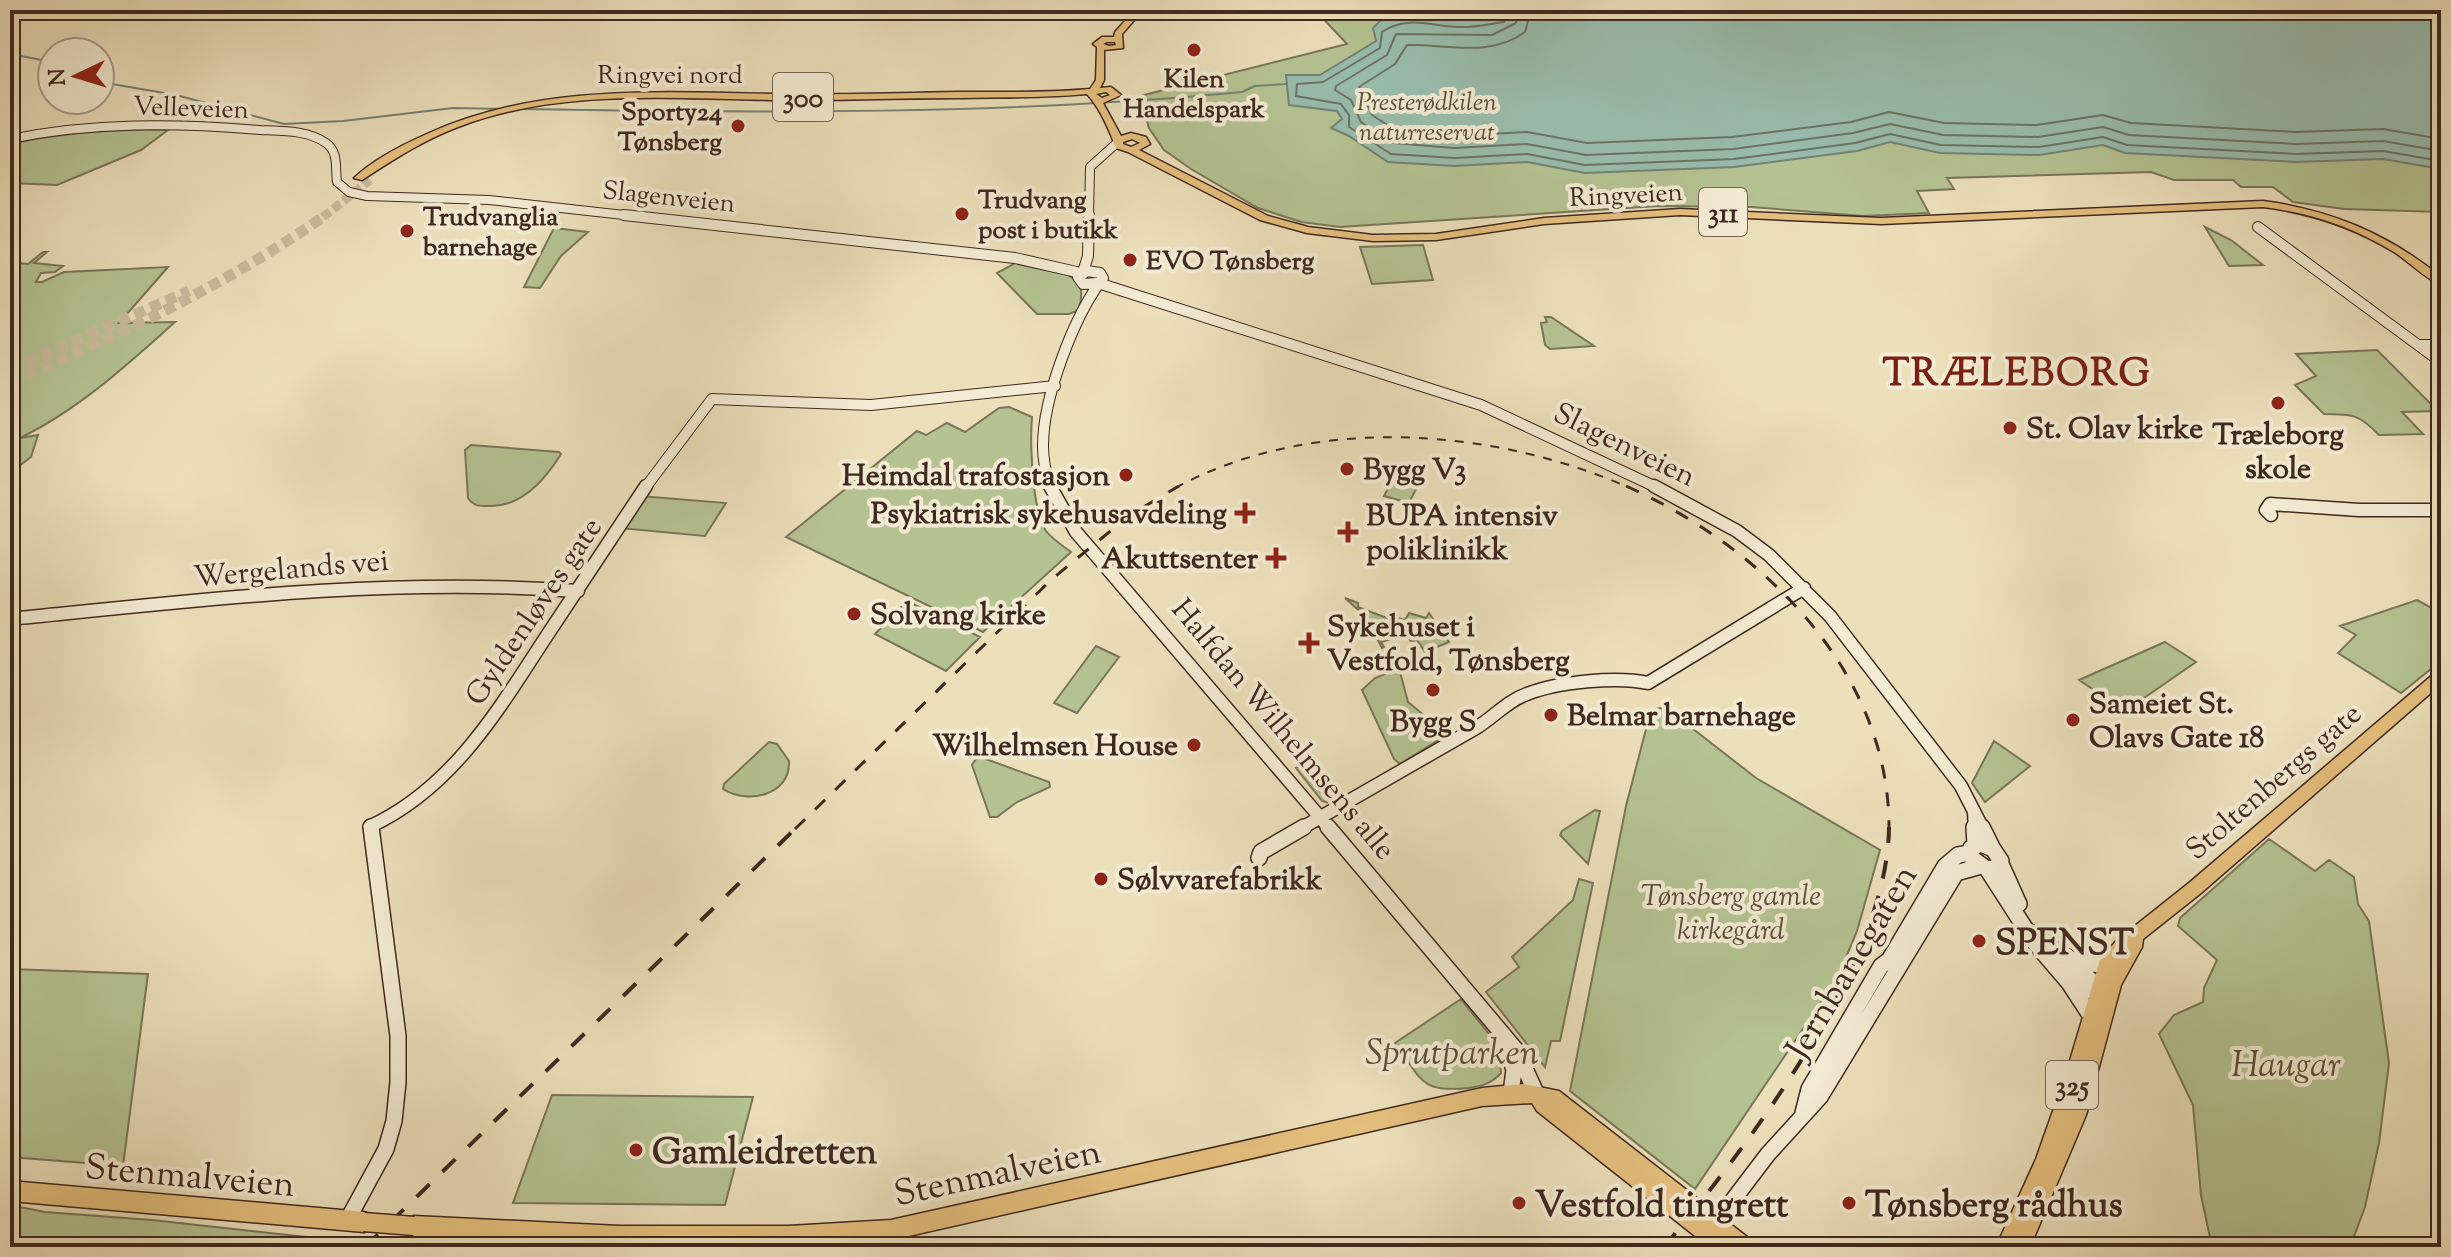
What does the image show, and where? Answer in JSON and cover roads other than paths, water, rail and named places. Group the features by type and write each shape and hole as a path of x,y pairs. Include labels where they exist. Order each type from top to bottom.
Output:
{"main road":[{"path":"1123,145 1103,98 1101,44 1131,10"},
{"path":"1103,98 1108,80 1109,55 1117,44 1120,30 1139,10"},
{"path":"1101,44 1117,44"},
{"name":"Ringvei nord","path":"1103,98 604,94 514,109 430,140 364,179 391,156 432,134 501,110 514,109 533,107 609,98 812,101 1103,98"},
{"name":"311","path":"1103,98 1120,126 1142,140"},
{"name":"Velleveien","path":"10,139 71,127 149,123 290,132 323,141"},
{"path":"1123,145 1142,140"},
{"path":"1081,277 1098,278 1091,244 1095,167 1123,145 1142,140"},
{"name":"Ringveien","path":"1142,140 1151,152 1211,191"},
{"name":"Slagenveien","path":"323,141 334,153 337,182 349,192 367,196 489,200 1045,263 1081,277"},
{"name":"Ringveien","path":"1123,145 1251,213 1300,228 1348,237 1394,239 1448,235 1544,221 1680,212 1881,221 2244,205 2291,207 2347,223 2390,243 2441,282"},
{"name":"Halfdan Wilhelmsens alle","path":"1082,310 1084,293 1081,277 1088,256 1090,167 1123,145"},
{"name":"Ringveien","path":"2244,205 2302,212 2360,231 2394,250 2441,290"},
{"path":"2258,227 2441,362"},
{"name":"Halfdan Wilhelmsens alle","path":"1098,278 1082,310 1042,429 1041,451 1048,485 1062,513 1505,1039 1516,1048 1544,1105 1715,1239 1744,1247"},
{"name":"Slagenveien","path":"1098,278 1139,295 1450,395 1506,416 1713,516 1753,542 1830,616 1961,786 1993,849 2000,856 1990,866"},
{"path":"2419,345 2441,345"},
{"name":"Gyldenløves gate","path":"356,1222 386,1149 394,1121 398,1082 398,1036 371,826 388,818 470,750 663,461 712,399 871,405 1055,386"},
{"path":"2271,515 2266,510 2270,504 2359,510 2441,510"},
{"name":"Wergelands vei","path":"10,619 406,584 518,584 578,591"},
{"path":"1259,858 1261,852 1460,738 1529,692 1635,680 1648,683 1804,588"},
{"name":"Stoltenbergs gate","path":"2020,1247 2077,1115 2106,965 2122,946 2441,676"},
{"path":"1974,809 1973,849 1993,849"},
{"name":"Slagenveien","path":"1973,849 1990,866 2034,942 2101,992"},
{"name":"Jernbanegaten","path":"1802,1119 1809,1089 1881,966 1889,960 1950,860 1973,849"},
{"name":"Jernbanegaten","path":"1715,1239 1768,1154 1820,1097 1956,873 1990,866"},
{"name":"Stoltenbergs gate","path":"2006,1247 2045,1162 2075,1074 2090,1015 2101,992 2143,931"},
{"path":"2065,967 2106,965"},
{"name":"Slagenveien","path":"2065,967 2090,1015"},
{"name":"Halfdan Wilhelmsens alle","path":"1505,1039 1514,1070 1511,1093"},
{"name":"Stenmalveien","path":"10,1191 597,1241 891,1230 1364,1122 1511,1093 1537,1095"}],"water":[{"name":"Presterødkilen naturreservat","path":"1501,10 2441,10 2441,169 2383,159 2296,162 2125,153 2103,145 2039,155 1940,153 1890,142 1857,151 1734,167 1585,173 1527,162 1454,166 1388,162 1331,128 1342,119 1337,111 1289,105 1286,75 1320,75 1376,41 1373,28 1384,17 1404,14 1458,19 1503,15"}],"waterway":[{"path":"10,54 36,59"},
{"path":"522,109 972,109 1242,92 1255,86 1286,84"},
{"path":"116,85 176,95 284,124 343,121 453,108 506,109"}],"tunnel":[{"path":"323,217 370,180"},
{"path":"10,381 212,286 326,215"},
{"path":"10,369 189,291"}],"railway":[{"path":"1178,487 1228,464 1284,448 1343,439 1402,437 1462,442 1520,452 1576,467 1630,488"},
{"path":"1626,486 1630,488"},
{"path":"795,829 1052,579 1130,515 1178,487"},
{"path":"1630,488 1676,511 1724,543 1769,579 1808,621 1842,667 1867,717 1884,771 1889,828"},
{"path":"365,1247 797,827"},
{"path":"1664,1247 1772,1105 1840,993 1865,935 1882,880 1889,828"}],"place":[{"name":"Kilen Handelspark","path":"1194,50"},
{"name":"Sporty24 Tønsberg","path":"738,126"},
{"name":"Trudvang post i butikk","path":"962,214"},
{"name":"Trudvanglia barnehage","path":"407,231"},
{"name":"EVO Tønsberg","path":"1130,260"},
{"name":"Træleborg skole","path":"2278,403"},
{"name":"St. Olav kirke","path":"2010,428"},
{"name":"Bygg V3","path":"1347,469"},
{"name":"Heimdal trafostasjon","path":"1126,475"},
{"name":"Psykiatrisk sykehusavdeling","path":"1245,513"},
{"name":"BUPA intensiv poliklinikk","path":"1348,532"},
{"name":"Akuttsenter","path":"1276,558"},
{"name":"Solvang kirke","path":"854,614"},
{"name":"Sykehuset i Vestfold, Tønsberg","path":"1309,643"},
{"name":"Bygg S","path":"1433,690"},
{"name":"Belmar barnehage","path":"1551,715"},
{"name":"Sameiet St. Olavs Gate 18","path":"2073,720"},
{"name":"Wilhelmsen House","path":"1194,745"},
{"name":"Sølvvarefabrikk","path":"1101,879"},
{"name":"SPENST","path":"1979,941"},
{"name":"Gamleidretten","path":"636,1150"},
{"name":"Vestfold tingrett","path":"1519,1203"},
{"name":"Tønsberg rådhus","path":"1849,1203"}],"district":[{"name":"TRÆLEBORG","path":"2017,372"}],"park label":[{"name":"Tønsberg gamle kirkegård","path":"1731,912"},
{"name":"Sprutparken","path":"1452,1051"},
{"name":"Haugar","path":"2286,1063"}]}
